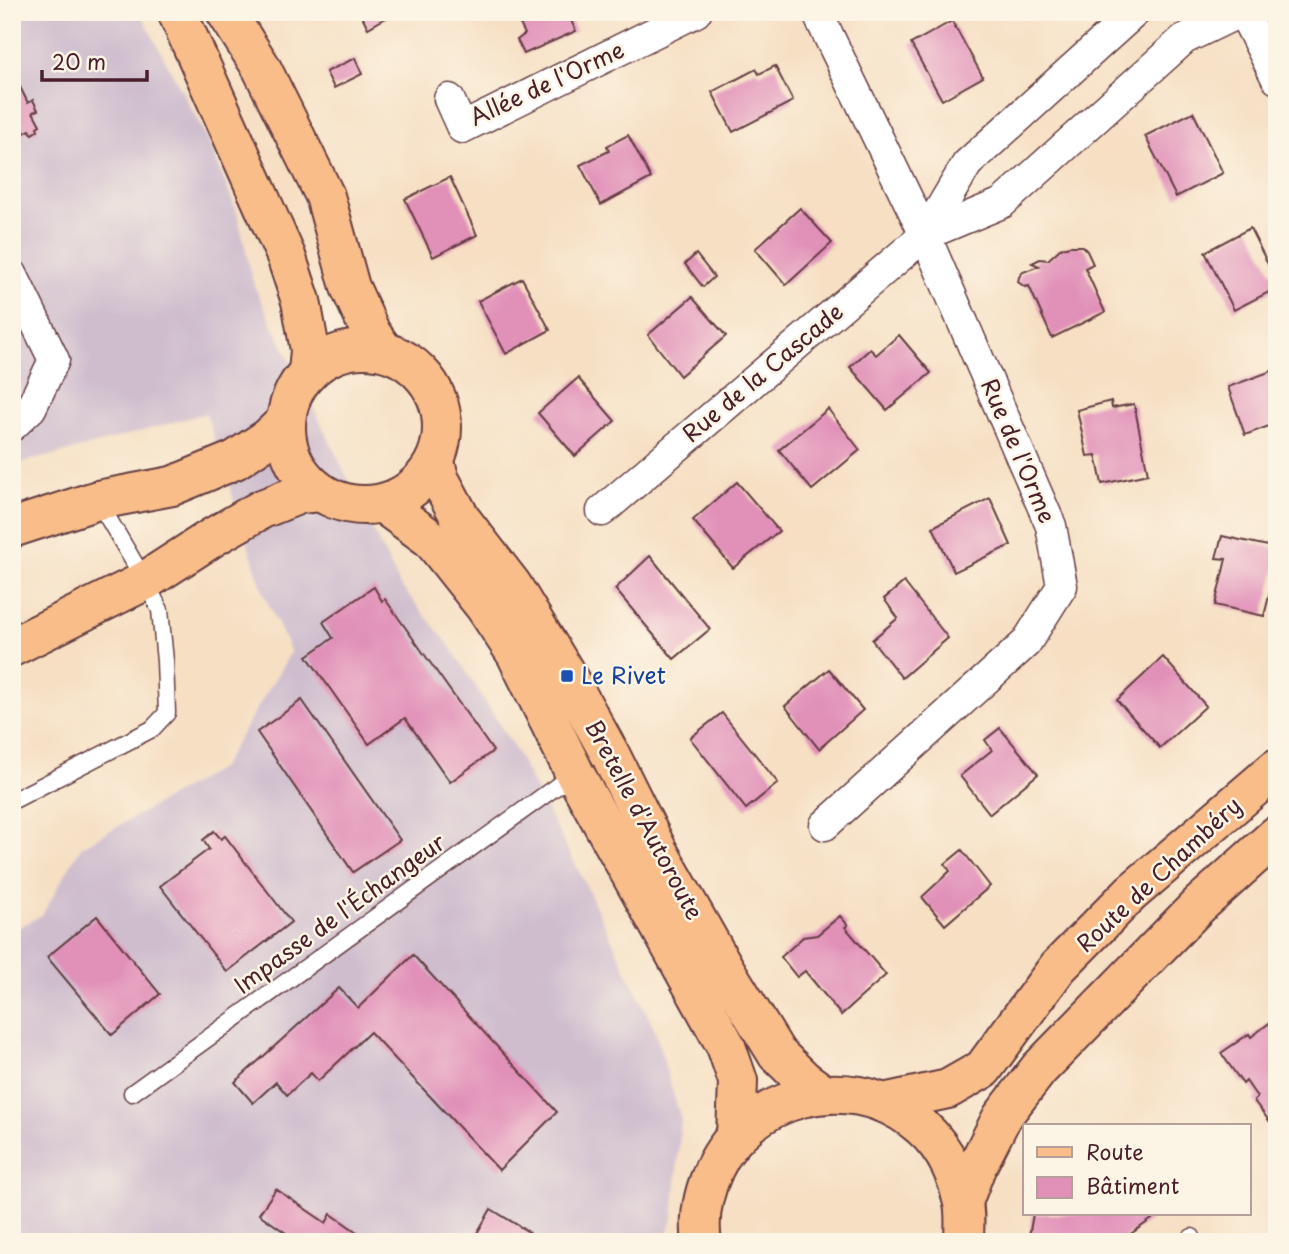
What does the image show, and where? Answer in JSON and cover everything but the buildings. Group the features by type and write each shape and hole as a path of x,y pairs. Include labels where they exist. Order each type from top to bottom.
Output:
{"main road":[{"path":"177,12 286,256 301,301 310,350 308,373"},
{"path":"226,12 261,67 325,196 350,287 371,332 384,351"},
{"path":"356,349 384,351 410,363 429,383 441,408 443,436 435,463 413,489 383,504 350,505 320,492 300,473 288,448 286,421 293,395 308,373 330,357 356,349"},
{"path":"12,528 98,500 172,486 235,460 268,438 286,421"},
{"name":"Bretelle d'Autoroute","path":"435,463 440,480 461,519 512,585 567,676 611,756 658,851 752,1014 777,1054 822,1094"},
{"path":"12,647 145,580 262,509 300,494 320,492"},
{"name":"Bretelle d'Autoroute","path":"383,504 431,540 485,607 516,654 575,774 726,1045 738,1081 736,1136"},
{"name":"Route de Chambéry","path":"883,1103 948,1089 983,1069 1058,968 1131,893 1277,768"},
{"path":"963,1202 976,1168 1002,1117 1039,1069 1199,905 1277,835"},
{"path":"701,1241 701,1211 708,1183 719,1158 736,1136 761,1115 790,1100 822,1094 854,1094 883,1103 912,1119 936,1142 954,1171 963,1202 964,1242"}],"street":[{"name":"Allée de l'Orme","path":"449,99 462,128 696,12"},
{"name":"Rue de l'Orme","path":"817,12 925,236 1051,526 1062,586 1026,643 825,825"},
{"name":"Rue de la Cascade","path":"925,236 967,164 1135,12"},
{"name":"Rue de la Cascade","path":"602,511 925,236 1002,203 1184,39 1241,12"},
{"path":"1241,12 1277,79"},
{"path":"12,274 54,360 31,408 12,426"}],"lane":[{"path":"16,799 152,729 167,713 160,610 98,500"},
{"name":"Impasse de l'Échangeur","path":"132,1093 575,774"}],"shaded area":[{"path":"12,12 140,12 207,139 237,213 254,286 400,585 450,646 512,744 579,871 654,1028 681,1120 673,1219 665,1242 12,1242 12,931 42,915 81,847 221,768 291,652 265,597 206,413 12,465"}],"place":[{"name":"Le Rivet","path":"567,676"}]}
